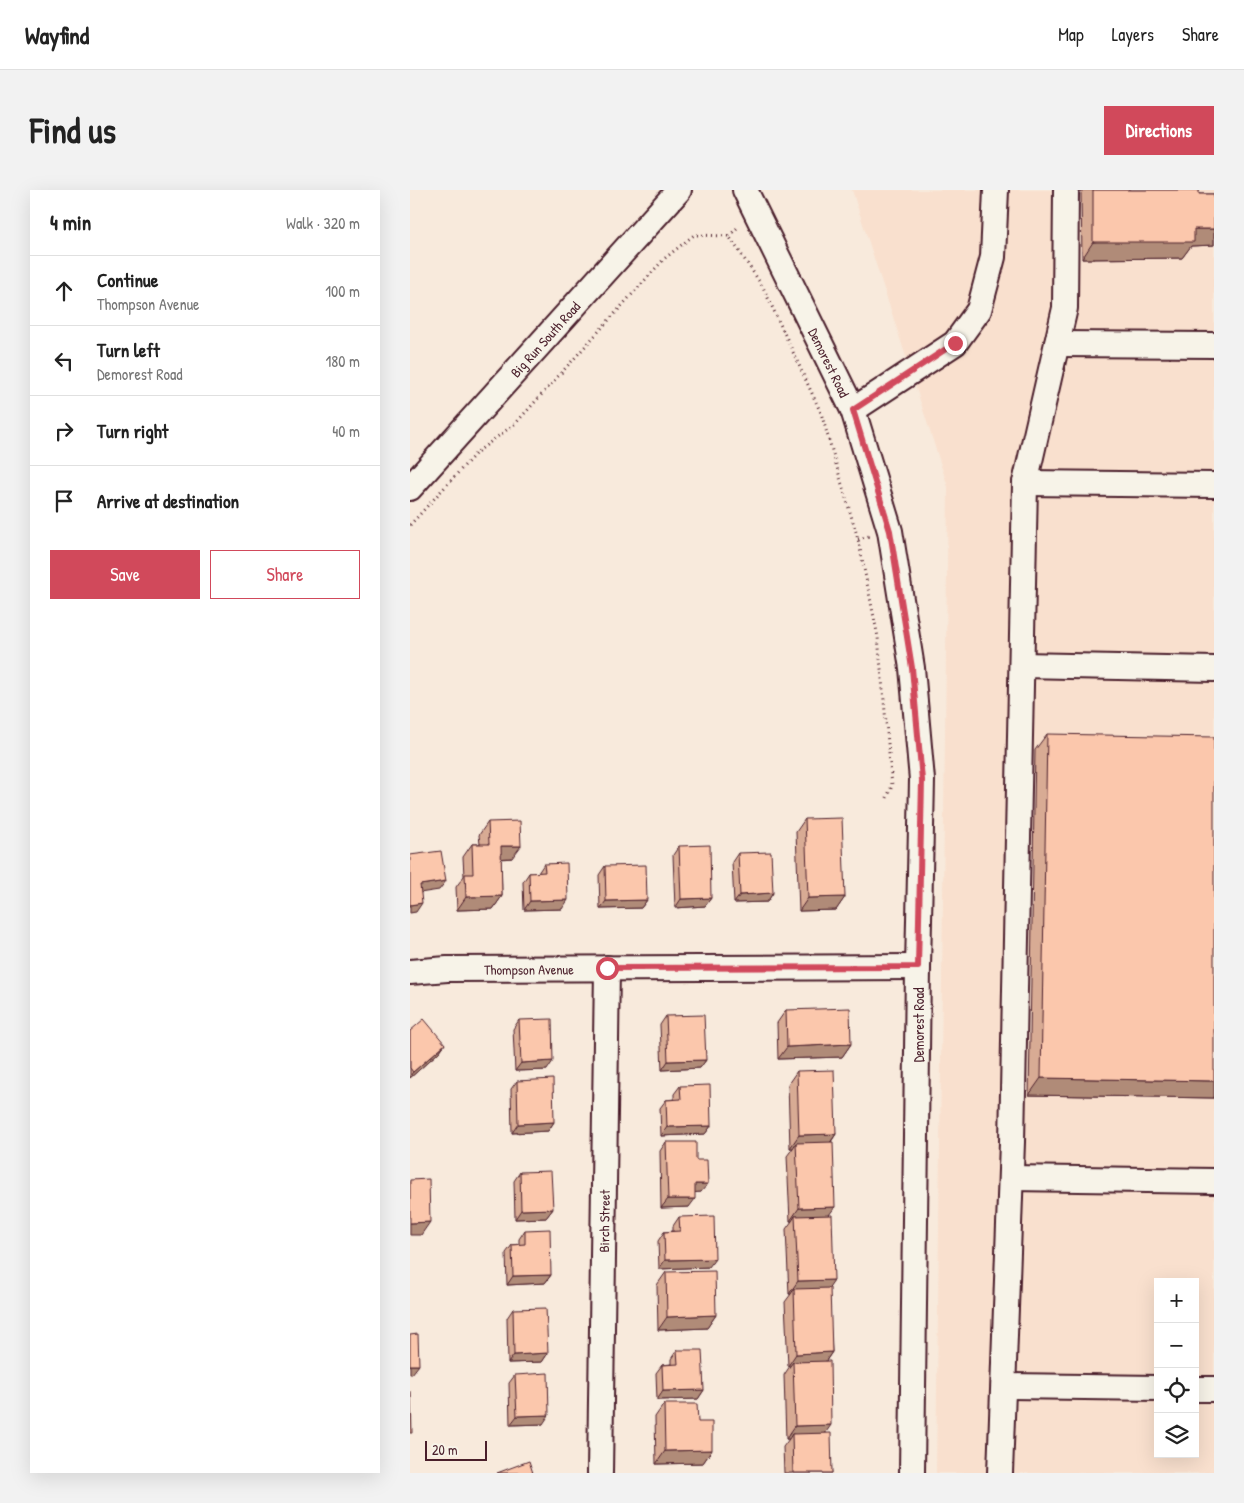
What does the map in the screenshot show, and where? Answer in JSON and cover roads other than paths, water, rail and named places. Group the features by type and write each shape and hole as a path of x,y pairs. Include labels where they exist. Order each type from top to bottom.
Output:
{"street":[{"name":"Big Run South Road","path":"410,488 679,190"},
{"name":"Demorest Road","path":"746,190 853,410 890,531 912,668 922,780 912,1473"},
{"path":"853,410 955,343 979,310 993,257 996,190"},
{"path":"1000,1473 1011,1178 1025,482 1065,308 1066,190"},
{"path":"1057,344 1214,345"},
{"path":"1025,482 1214,485"},
{"path":"1022,665 1214,669"},
{"name":"Thompson Avenue","path":"410,972 447,969 918,967"},
{"name":"Birch Street","path":"600,1473 607,968"},
{"path":"1011,1178 1214,1181"},
{"path":"1004,1386 1154,1388"},
{"path":"1199,1389 1214,1389"}]}
